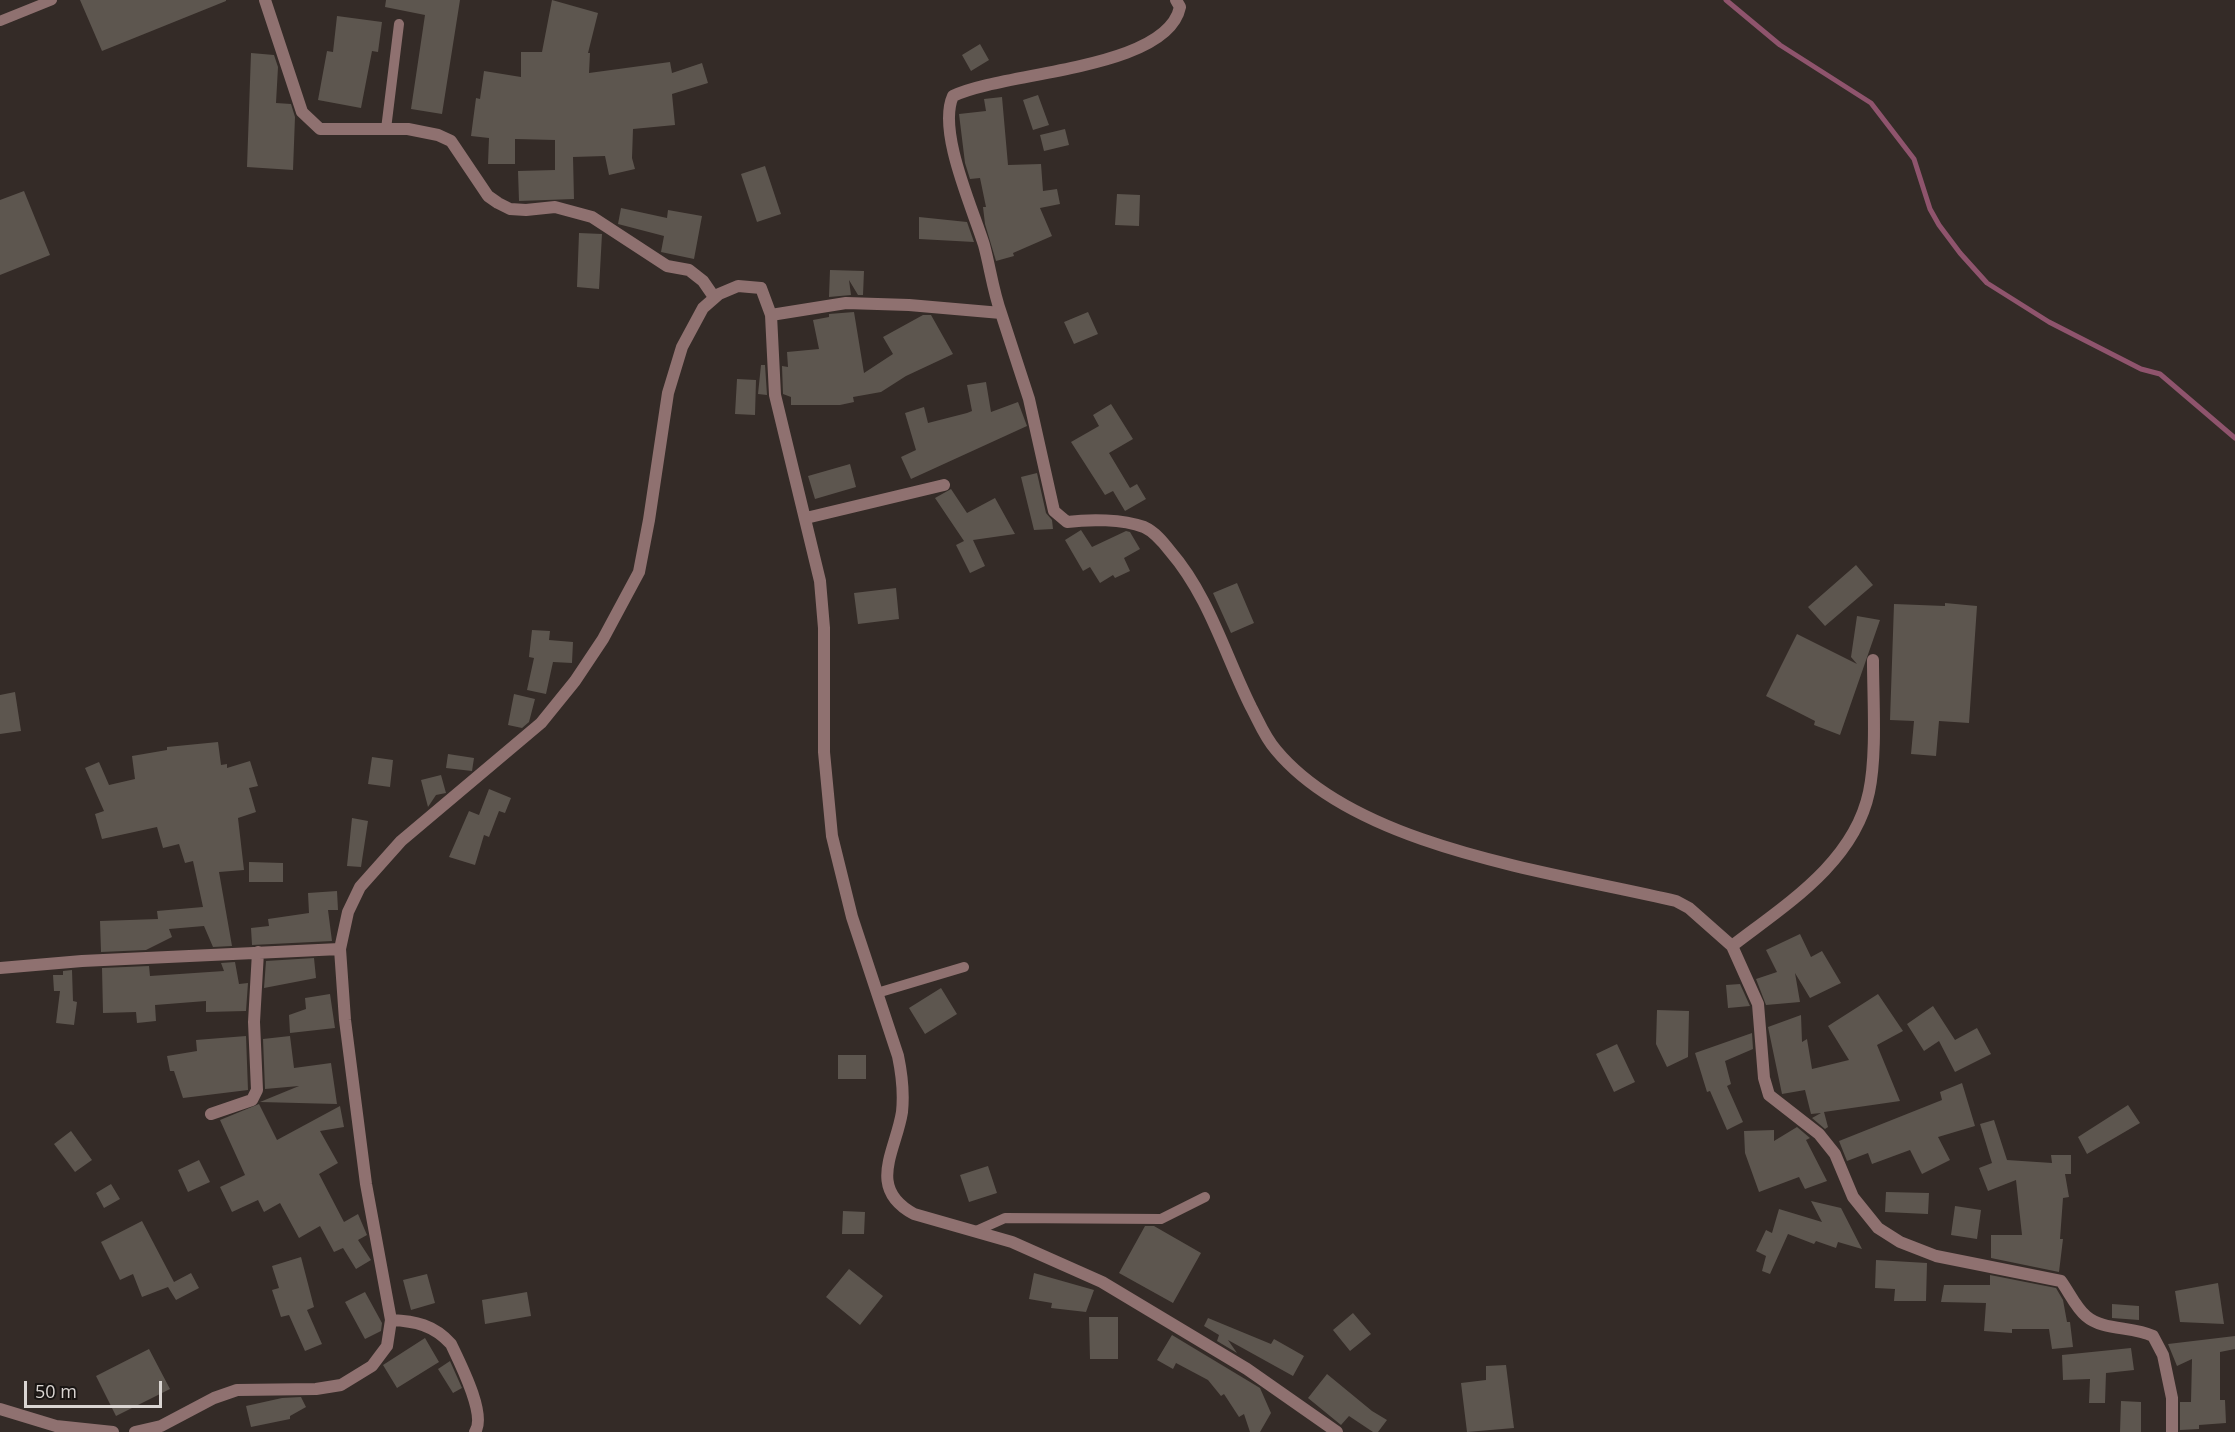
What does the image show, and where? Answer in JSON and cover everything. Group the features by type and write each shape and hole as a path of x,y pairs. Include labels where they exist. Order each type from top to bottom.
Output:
{"street":[{"path":"265,0 302,112 311,123 320,129 426,131 450,141 488,196 498,202 510,209 555,207 592,217 667,266 689,270 703,281 714,297"},
{"path":"1176,0 1180,7 1178,20 1169,28 1123,55 1104,62 1029,75 953,96 950,104 951,140 1029,399 1054,511 1067,522 1116,522 1144,528 1157,536 1198,590 1265,735 1293,769 1318,789 1417,840 1534,870 1676,901 1689,908 1732,946 1758,1004 1764,1078 1769,1095 1819,1134 1835,1154 1853,1197 1869,1217 1890,1237 1936,1256 2061,1281 2086,1316 2102,1325 2123,1329 2130,1327 2153,1336 2163,1355 2172,1398 2172,1432"},
{"path":"135,1432 161,1426 214,1398 237,1390 316,1389 341,1385 363,1374 381,1356 387,1346 391,1320 372,1226 345,1020 340,950 350,907 370,874 401,841 542,723 575,681 618,615 644,553 665,412 675,366 689,330 714,297 738,286 754,286 765,294 771,315 775,395 820,581 823,607 824,752 828,811 844,886 902,1075 902,1112 887,1163 889,1189 902,1207 914,1214 976,1231 1049,1256 1102,1282 1247,1369 1338,1432"},
{"path":"771,315 846,303 909,304 1001,312"},
{"path":"806,518 944,485"},
{"path":"1732,946 1806,889 1836,858 1855,831 1869,793 1873,660"},
{"path":"0,968 82,961 340,950"},
{"path":"211,1114 252,1100 257,1090 254,1022 258,952"},
{"path":"391,1320 421,1323 443,1336 451,1344 479,1410 479,1426 475,1432"},
{"path":"0,1409 56,1426 113,1432"}],"lane":[{"path":"0,21 52,0"},
{"path":"387,129 399,24"},
{"path":"876,993 964,967"},
{"path":"976,1231 1005,1218 1161,1219 1205,1197"}],"building":[{"path":"80,0 226,0 226,1 102,51"},
{"path":"386,0 460,0 442,114 411,109 425,15 385,7"},
{"path":"552,0 598,13 588,53 590,53 589,73 670,62 672,73 702,63 708,83 672,94 675,125 633,129 632,158 635,169 609,175 605,156 573,157 574,199 519,201 518,171 555,170 555,140 515,139 515,164 488,164 489,138 471,136 476,98 480,99 484,71 521,77 521,52 542,52"},
{"path":"337,16 382,22 378,52 372,51 361,108 318,100 327,51 333,52"},
{"path":"980,44 989,60 971,71 962,55"},
{"path":"251,53 274,55 278,67 276,103 291,104 295,117 293,170 247,167"},
{"path":"1038,95 1049,125 1033,130 1023,100"},
{"path":"1002,97 1008,165 1041,164 1043,191 1057,189 1060,204 1040,208 1052,236 1013,253 1014,256 996,261 985,224 983,207 986,207 980,178 970,179 965,163 959,114 986,111 984,99"},
{"path":"1065,129 1069,145 1044,151 1040,135"},
{"path":"765,166 781,214 757,222 741,174"},
{"path":"24,191 50,255 0,275 0,200"},
{"path":"1117,194 1140,195 1139,226 1115,225"},
{"path":"621,208 667,218 668,210 702,216 694,259 661,252 664,236 618,224"},
{"path":"919,217 967,222 974,242 919,239"},
{"path":"579,233 602,234 599,289 577,287"},
{"path":"830,270 864,271 863,295 858,295 849,280 851,295 829,297"},
{"path":"854,312 864,373 893,354 883,337 923,315 931,315 953,354 906,376 881,392 853,397 854,402 840,405 791,405 791,397 783,394 782,366 788,367 787,352 819,349 813,320 829,317 829,314"},
{"path":"1088,312 1098,334 1074,344 1064,322"},
{"path":"761,365 765,365 767,395 758,394"},
{"path":"737,379 756,380 755,415 735,414"},
{"path":"986,382 991,412 1018,402 1027,426 911,479 901,457 916,450 905,413 924,407 928,423 967,413 972,411 967,385"},
{"path":"1111,404 1133,439 1109,453 1130,488 1137,484 1146,499 1125,511 1113,491 1105,495 1071,442 1099,426 1093,415"},
{"path":"850,464 856,487 815,499 808,476"},
{"path":"1037,473 1046,513 1052,520 1053,529 1034,530 1021,477"},
{"path":"951,489 967,513 995,498 1015,534 973,540 985,566 970,573 956,545 964,541 935,498"},
{"path":"1081,530 1092,547 1126,531 1130,532 1140,549 1124,558 1130,571 1115,578 1113,575 1100,583 1090,567 1083,571 1065,540"},
{"path":"1856,565 1873,585 1825,626 1808,607"},
{"path":"1237,583 1254,623 1231,633 1213,593"},
{"path":"896,588 899,619 858,624 854,593"},
{"path":"1945,603 1977,606 1969,723 1939,721 1936,756 1911,754 1914,721 1890,720 1894,604 1945,606"},
{"path":"1857,616 1880,620 1840,735 1814,725 1815,721 1766,696 1797,634 1857,664 1851,657"},
{"path":"532,630 550,631 549,640 573,642 572,663 553,662 546,694 527,690 534,658 529,657"},
{"path":"15,692 21,731 0,734 0,695"},
{"path":"514,694 535,699 529,722 522,728 508,725"},
{"path":"218,742 221,765 227,764 227,768 250,761 258,786 249,788 256,812 238,818 244,870 219,872 232,946 213,947 204,926 169,929 172,937 146,950 101,952 100,921 158,919 157,911 203,907 193,861 185,863 179,844 163,848 157,827 102,839 95,814 104,811 85,768 99,762 109,785 135,779 132,756 167,750 167,747"},
{"path":"448,754 474,758 472,771 446,768"},
{"path":"372,757 393,760 390,787 368,784"},
{"path":"441,775 446,793 436,795 428,807 421,780"},
{"path":"489,789 511,798 505,813 499,811 489,837 484,835 475,865 449,857 469,811 479,815"},
{"path":"352,818 368,821 361,867 347,866"},
{"path":"249,862 283,863 283,882 249,882"},
{"path":"337,891 338,910 328,910 332,941 252,945 251,928 269,926 268,919 309,913 308,893"},
{"path":"1800,934 1811,957 1822,951 1841,983 1810,998 1795,973 1800,1002 1766,1005 1756,979 1777,972 1766,950"},
{"path":"314,958 316,978 264,988 266,961"},
{"path":"235,962 239,984 248,983 246,1011 206,1012 206,1001 155,1005 156,1021 137,1023 136,1012 103,1013 102,968 149,966 150,976 224,971 221,963"},
{"path":"72,970 73,1001 77,1002 74,1025 56,1023 60,991 54,991 53,975 63,975 63,971"},
{"path":"1740,984 1750,1006 1728,1008 1726,985"},
{"path":"941,988 957,1014 925,1034 909,1008"},
{"path":"330,994 335,1028 290,1033 289,1015 306,1009 305,998"},
{"path":"1878,994 1903,1031 1877,1045 1900,1101 1824,1112 1828,1127 1825,1129 1812,1118 1821,1113 1811,1114 1805,1090 1782,1094 1768,1027 1801,1015 1802,1042 1807,1039 1812,1069 1849,1060 1828,1026"},
{"path":"1933,1006 1955,1040 1977,1028 1991,1054 1955,1072 1939,1041 1924,1051 1907,1024"},
{"path":"1657,1010 1689,1011 1688,1057 1667,1067 1656,1044"},
{"path":"1752,1033 1753,1049 1725,1061 1731,1084 1727,1086 1743,1122 1727,1130 1710,1091 1707,1092 1695,1053"},
{"path":"246,1036 248,1090 183,1098 174,1071 170,1071 167,1056 197,1051 196,1040"},
{"path":"290,1036 294,1068 331,1063 337,1104 260,1102 299,1086 265,1089 263,1039"},
{"path":"1617,1044 1635,1082 1614,1092 1596,1054"},
{"path":"838,1055 866,1055 866,1079 838,1079"},
{"path":"1962,1083 1975,1126 1938,1137 1950,1160 1922,1174 1910,1150 1872,1164 1868,1153 1847,1161 1839,1141 1942,1100 1940,1092"},
{"path":"259,1104 277,1140 340,1106 344,1127 320,1131 338,1163 319,1174 344,1222 358,1214 367,1235 358,1240 371,1260 356,1269 343,1248 334,1252 320,1226 299,1238 280,1203 264,1212 258,1200 232,1212 220,1187 245,1175 220,1120"},
{"path":"2128,1105 2140,1123 2087,1154 2078,1137"},
{"path":"1994,1120 2007,1160 2052,1163 2051,1155 2071,1155 2071,1174 2065,1174 2069,1197 2063,1198 2060,1239 2063,1239 2059,1272 1991,1258 1991,1235 2022,1235 2016,1180 1988,1191 1979,1168 1992,1163 1980,1124"},
{"path":"1797,1127 1810,1138 1806,1140 1827,1181 1805,1189 1799,1177 1759,1192 1745,1153 1744,1131 1774,1130 1774,1141"},
{"path":"71,1131 92,1160 75,1172 54,1144"},
{"path":"199,1160 210,1182 188,1192 178,1170"},
{"path":"988,1166 997,1193 969,1202 960,1175"},
{"path":"111,1184 120,1199 104,1208 96,1193"},
{"path":"1886,1192 1929,1193 1928,1214 1885,1212"},
{"path":"1811,1201 1841,1208 1862,1249 1838,1242 1836,1248 1816,1241 1814,1244 1788,1234 1770,1274 1762,1271 1766,1256 1756,1251 1766,1230 1772,1233 1779,1209 1822,1222"},
{"path":"1955,1206 1981,1210 1977,1239 1951,1235"},
{"path":"843,1211 865,1212 864,1234 842,1234"},
{"path":"142,1221 174,1282 191,1273 199,1288 176,1300 168,1287 142,1297 133,1274 120,1280 101,1242"},
{"path":"1145,1226 1154,1226 1201,1253 1173,1303 1119,1273"},
{"path":"301,1257 314,1307 307,1310 322,1344 305,1351 289,1315 281,1317 272,1290 279,1288 272,1266"},
{"path":"1876,1260 1927,1263 1926,1301 1894,1301 1895,1289 1875,1288"},
{"path":"849,1269 883,1296 860,1325 826,1297"},
{"path":"1034,1273 1094,1290 1086,1312 1051,1308 1052,1303 1029,1299"},
{"path":"427,1274 435,1303 411,1310 403,1280"},
{"path":"1990,1275 2056,1288 2063,1300 2067,1322 2070,1322 2073,1347 2052,1349 2049,1329 2012,1329 2012,1333 1984,1331 1986,1303 1941,1302 1944,1285 1990,1285"},
{"path":"2218,1283 2224,1324 2180,1322 2175,1291"},
{"path":"365,1292 382,1323 381,1331 365,1339 345,1302"},
{"path":"527,1292 531,1316 485,1324 482,1300"},
{"path":"2112,1304 2139,1306 2139,1320 2112,1318"},
{"path":"1353,1313 1371,1334 1350,1351 1333,1330"},
{"path":"1089,1317 1118,1317 1118,1359 1090,1359"},
{"path":"1208,1318 1271,1344 1274,1339 1304,1356 1293,1376 1228,1340 1237,1353 1217,1341 1219,1335 1204,1326"},
{"path":"1172,1335 1260,1388 1271,1413 1260,1432 1250,1432 1244,1414 1239,1417 1224,1394 1221,1396 1208,1380 1176,1363 1173,1369 1157,1360"},
{"path":"2235,1336 2235,1349 2220,1352 2220,1400 2225,1400 2226,1423 2199,1425 2199,1429 2180,1430 2180,1402 2191,1402 2192,1359 2177,1366 2168,1344"},
{"path":"425,1338 439,1362 397,1388 383,1365"},
{"path":"2131,1348 2134,1370 2106,1373 2105,1403 2089,1403 2090,1379 2063,1380 2062,1355"},
{"path":"149,1349 170,1389 116,1416 96,1376"},
{"path":"450,1361 462,1388 453,1393 438,1369"},
{"path":"1506,1365 1514,1428 1467,1432 1461,1383 1486,1380 1486,1366"},
{"path":"1327,1374 1372,1411 1387,1420 1378,1432 1373,1432 1349,1416 1341,1425 1308,1398"},
{"path":"301,1397 306,1407 290,1416 290,1419 251,1427 246,1406 282,1398"},
{"path":"2121,1401 2141,1402 2141,1432 2120,1432"}],"waterway":[{"path":"1726,0 1780,45 1871,103 1914,159 1930,209 1939,225 1987,283 2049,322 2141,369 2160,374 2235,438"}]}
